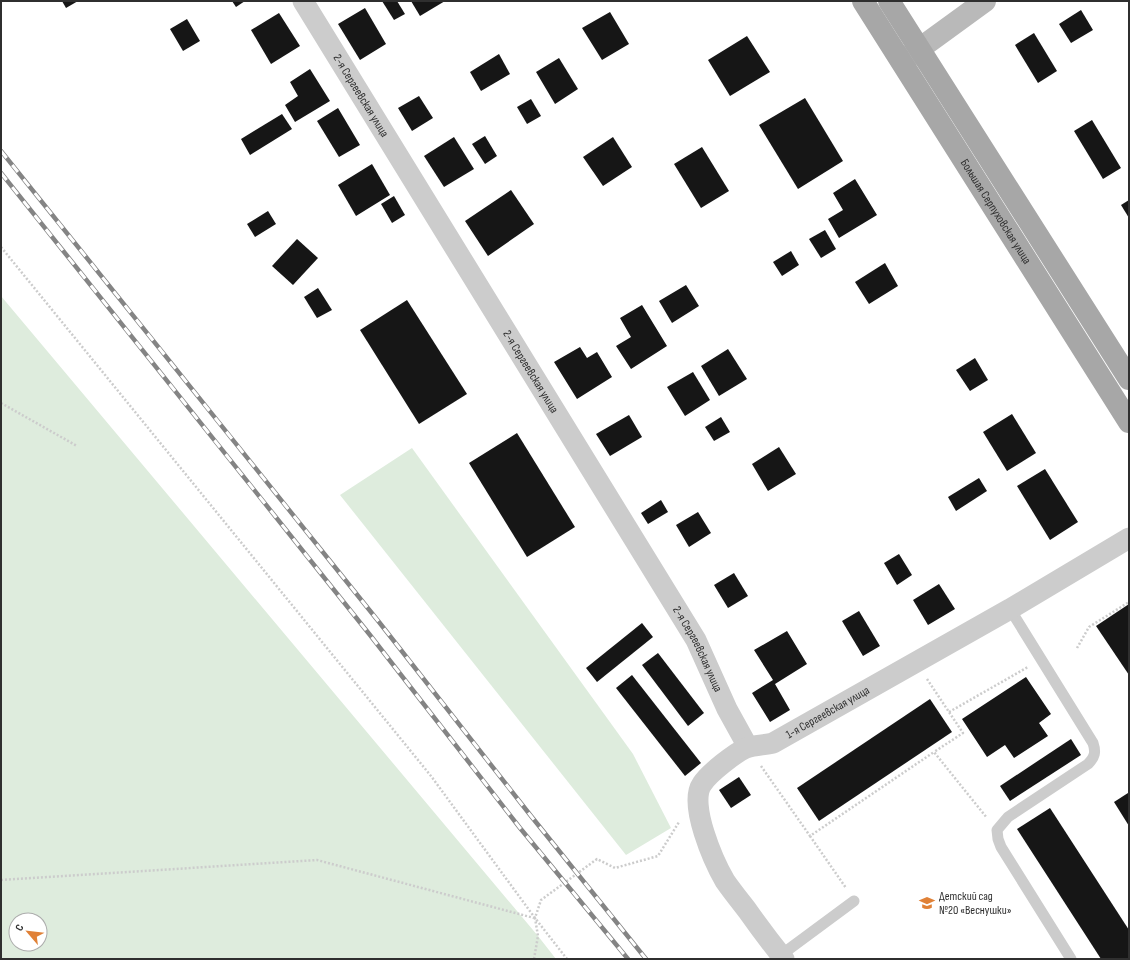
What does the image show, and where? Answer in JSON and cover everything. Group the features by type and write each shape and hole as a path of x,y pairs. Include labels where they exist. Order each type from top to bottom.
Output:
{"main road":[{"name":"Большая Серпуховская улица","path":"863,1 1129,422"},
{"name":"Большая Серпуховская улица","path":"890,1 919,50 1129,379"}],"street":[{"name":"2-я Сергеевская улица","path":"303,1 696,640 727,709 748,747"},
{"path":"902,62 985,1"},
{"name":"1-я Сергеевская улица","path":"698,793 701,784 737,753 748,747 773,743 915,661 1010,609 1129,538"},
{"path":"698,793 697,803 700,821 718,868 726,882 782,957"}],"lane":[{"path":"1010,609 1093,743 1095,749 1095,754 1088,764 1008,817 998,830 998,839 1001,847 1071,959"},
{"path":"782,957 854,901"}],"path":[{"path":"1,247 432,776 535,918 567,959"},
{"path":"1,403 77,446"},
{"path":"1077,648 1089,627 1129,602"},
{"path":"949,712 1041,660"},
{"path":"810,836 963,733 915,661"},
{"path":"748,747 854,901"},
{"path":"934,752 998,830"},
{"path":"534,959 538,936 535,918 541,900 597,859 615,868 658,856 698,793"},
{"path":"1,880 317,860 535,918"}],"green space":[{"path":"1,296 538,936 556,959 1,959"},
{"path":"412,448 633,754 671,828 626,855 340,495"}],"building":[{"path":"62,1 78,1 66,8"},
{"path":"232,1 245,1 236,7"},
{"path":"382,1 397,1 405,14 394,20"},
{"path":"411,1 445,1 420,16"},
{"path":"365,8 386,44 360,60 338,24"},
{"path":"1081,10 1093,30 1071,43 1059,24"},
{"path":"610,12 629,44 602,60 582,28"},
{"path":"279,13 300,46 271,64 251,30"},
{"path":"187,19 200,41 183,51 170,29"},
{"path":"1034,33 1057,71 1038,83 1015,45"},
{"path":"747,36 770,72 730,96 708,60"},
{"path":"499,54 510,74 481,91 470,72"},
{"path":"559,58 578,89 555,104 536,72"},
{"path":"310,69 330,101 295,122 285,105 298,96 290,82"},
{"path":"419,96 433,118 412,131 398,108"},
{"path":"805,98 843,161 798,189 759,125"},
{"path":"531,99 541,116 527,124 517,107"},
{"path":"338,108 360,145 339,157 317,121"},
{"path":"282,114 292,129 250,155 241,139"},
{"path":"1092,120 1121,168 1103,179 1074,131"},
{"path":"485,136 497,156 485,164 472,144"},
{"path":"454,137 474,169 444,187 424,156"},
{"path":"613,137 632,167 603,186 583,157"},
{"path":"702,147 729,191 701,208 674,164"},
{"path":"372,164 390,195 356,216 338,185"},
{"path":"855,179 877,215 839,238 828,219 843,210 833,193"},
{"path":"511,190 534,224 488,256 465,221"},
{"path":"394,196 405,215 392,223 381,204"},
{"path":"1129,200 1129,218 1121,205"},
{"path":"268,211 276,224 255,237 247,224"},
{"path":"825,230 836,249 821,258 809,239"},
{"path":"297,239 318,258 293,285 272,266"},
{"path":"791,251 799,265 782,276 773,262"},
{"path":"885,263 898,286 869,304 855,282"},
{"path":"686,285 699,306 672,323 659,301"},
{"path":"318,288 332,310 317,318 304,297"},
{"path":"407,300 467,394 419,424 360,330"},
{"path":"642,305 667,346 631,369 616,346 631,337 620,318"},
{"path":"580,347 587,358 597,352 612,377 577,399 554,362"},
{"path":"728,349 747,379 719,396 701,366"},
{"path":"975,358 988,380 970,391 956,370"},
{"path":"693,372 710,400 685,416 667,387"},
{"path":"1012,414 1036,453 1007,471 983,432"},
{"path":"629,415 642,437 610,456 596,434"},
{"path":"721,417 730,432 714,441 705,427"},
{"path":"517,433 575,527 527,557 469,463"},
{"path":"779,447 796,474 768,491 752,464"},
{"path":"1045,469 1078,522 1050,540 1017,486"},
{"path":"979,478 987,491 956,511 948,497"},
{"path":"661,500 668,512 648,524 641,513"},
{"path":"698,512 711,533 689,547 676,525"},
{"path":"899,554 912,575 897,585 884,563"},
{"path":"734,573 748,596 728,608 714,585"},
{"path":"939,584 955,609 928,625 913,600"},
{"path":"1129,604 1129,675 1096,626"},
{"path":"859,611 880,646 863,656 842,621"},
{"path":"642,623 653,637 597,682 586,668"},
{"path":"787,631 807,664 775,684 790,710 770,722 752,693 773,680 754,650"},
{"path":"658,653 704,713 688,726 642,665"},
{"path":"632,675 701,763 685,776 616,688"},
{"path":"1026,677 1051,714 1039,723 1048,736 1014,758 1005,745 987,757 962,719"},
{"path":"930,699 952,732 819,821 797,788"},
{"path":"1071,739 1081,755 1010,801 1000,786"},
{"path":"739,777 751,795 731,808 719,790"},
{"path":"1128,793 1129,795 1129,826 1114,802"},
{"path":"1050,808 1129,930 1129,959 1101,959 1017,829"}],"railway":[{"path":"1,151 379,622 531,816 646,959"},
{"path":"1,173 370,635 520,828 628,959"}],"place":[{"name":"Детский сад №20 «Веснушки»","path":"927,903"}]}
